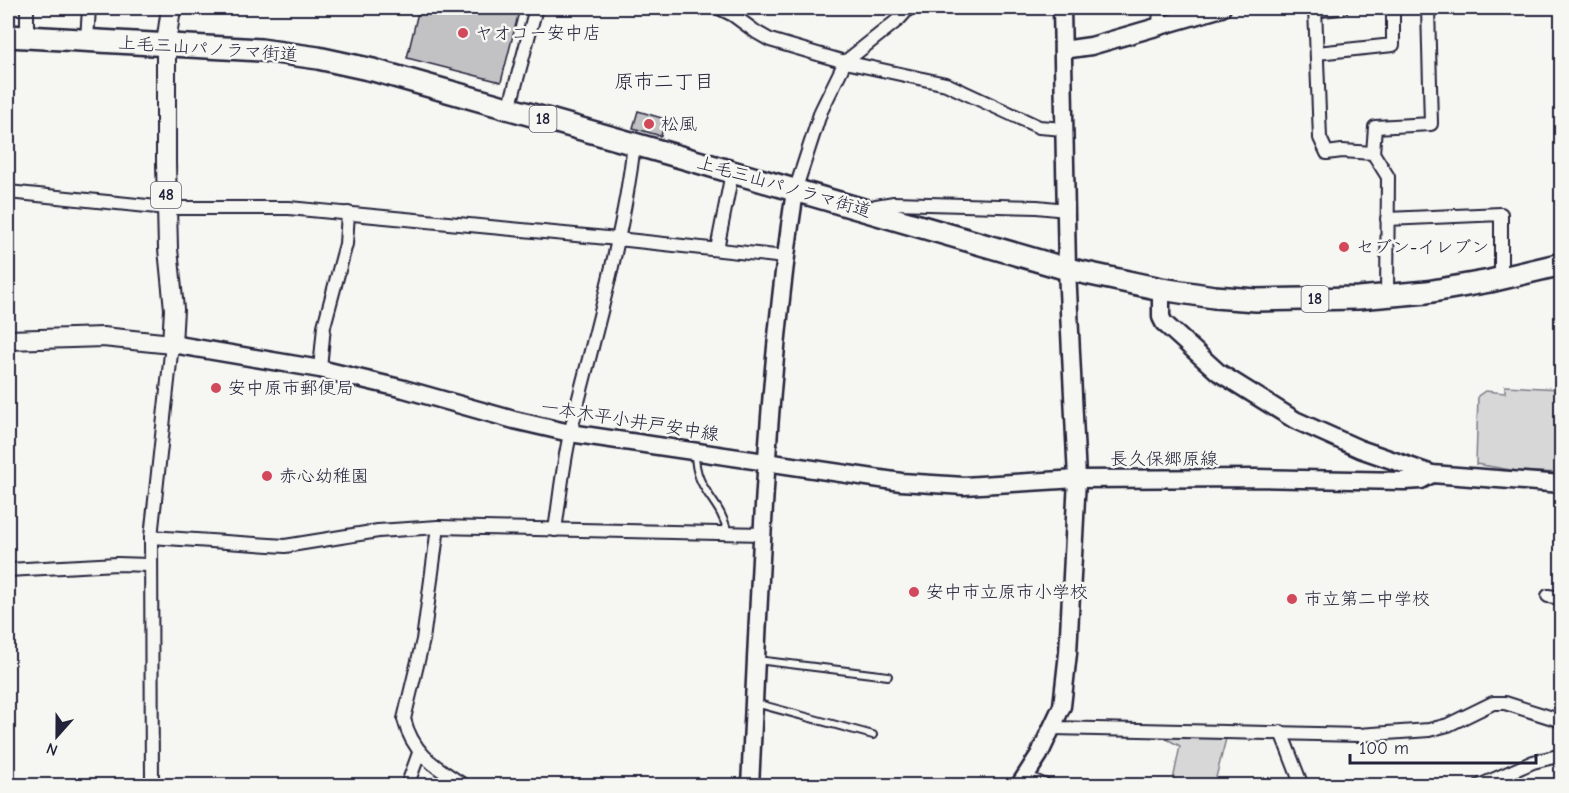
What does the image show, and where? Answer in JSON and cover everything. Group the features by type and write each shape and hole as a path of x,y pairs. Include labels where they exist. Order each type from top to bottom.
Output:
{"highway":[{"name":"上毛三山パノラマ街道","path":"17,36 261,50 318,58 373,70 1067,269 1161,289 1214,297 1256,300 1358,298 1428,292 1501,279 1562,264"}],"main road":[{"name":"48","path":"171,8 166,44 167,208 174,309 172,344"},
{"path":"1022,781 1053,728 1062,706 1068,652 1077,479 1067,269 1062,8"},
{"path":"1063,50 1091,46 1222,8"},
{"path":"750,786 767,462 785,257 795,191"},
{"path":"1161,289 1161,317 1164,323 1218,372 1295,420 1360,449 1432,474"},
{"path":"8,340 103,337 172,344"},
{"name":"一本木平小井戸安中線","path":"172,344 320,369 570,433 767,462"},
{"name":"長久保郷原線","path":"767,462 901,482 964,486 1077,479 1256,478 1404,481 1420,480 1432,474 1562,484"}],"street":[{"path":"17,36 27,8"},
{"path":"87,40 89,8"},
{"path":"509,109 536,8"},
{"path":"719,8 770,40 845,62 945,84 1039,127 1064,129"},
{"path":"795,191 821,111 845,62 899,20 909,8"},
{"path":"1159,25 1160,8"},
{"path":"1342,8 1321,10 1315,8 1320,138 1327,153 1342,151 1374,153"},
{"path":"1317,53 1393,45 1393,8"},
{"path":"1387,295 1388,177 1374,153 1375,127 1431,124 1428,8"},
{"path":"555,530 570,433 618,239 630,182 634,144"},
{"path":"717,249 732,172"},
{"path":"8,192 167,208 289,208 785,257"},
{"path":"874,214 876,206 894,203 1037,207 1066,210"},
{"path":"320,369 324,326 346,244 348,213"},
{"path":"1387,219 1501,214 1501,279"},
{"path":"152,786 152,616 149,565 172,344"},
{"path":"151,537 285,546 378,531 438,527 763,534"},
{"path":"438,527 423,640 404,719 407,731 419,753 465,786"},
{"path":"8,570 117,564 149,565"},
{"path":"1548,596 1562,598"},
{"path":"1053,728 1359,735 1429,730 1448,725 1493,703 1505,703 1562,721"},
{"path":"1281,732 1302,786"},
{"path":"407,786 419,753"},
{"path":"1479,786 1533,762 1562,755"},
{"path":"1022,781 1046,786"}],"lane":[{"path":"695,452 695,469 700,484 724,517 728,533"},
{"path":"756,660 888,676"},
{"path":"754,703 873,735"}],"shaded area":[{"path":"1505,386 1561,389 1561,473 1517,471 1476,464 1478,396 1485,391 1505,393"},
{"path":"1157,734 1227,735 1214,785 1172,785 1180,746"}],"building":[{"name":"ヤオコー安中店","path":"419,8 520,8 501,82 407,58"},
{"name":"松風","path":"638,111 665,119 661,136 633,128"}],"place":[{"name":"ヤオコー安中店","path":"463,33"},
{"name":"松風","path":"649,124"},
{"name":"セブン-イレブン","path":"1344,247"},
{"name":"安中原市郵便局","path":"216,388"},
{"name":"赤心幼稚園","path":"267,476"},
{"name":"安中市立原市小学校","path":"914,592"},
{"name":"市立第二中学校","path":"1292,599"}],"district":[{"name":"原市二丁目","path":"664,81"}]}
